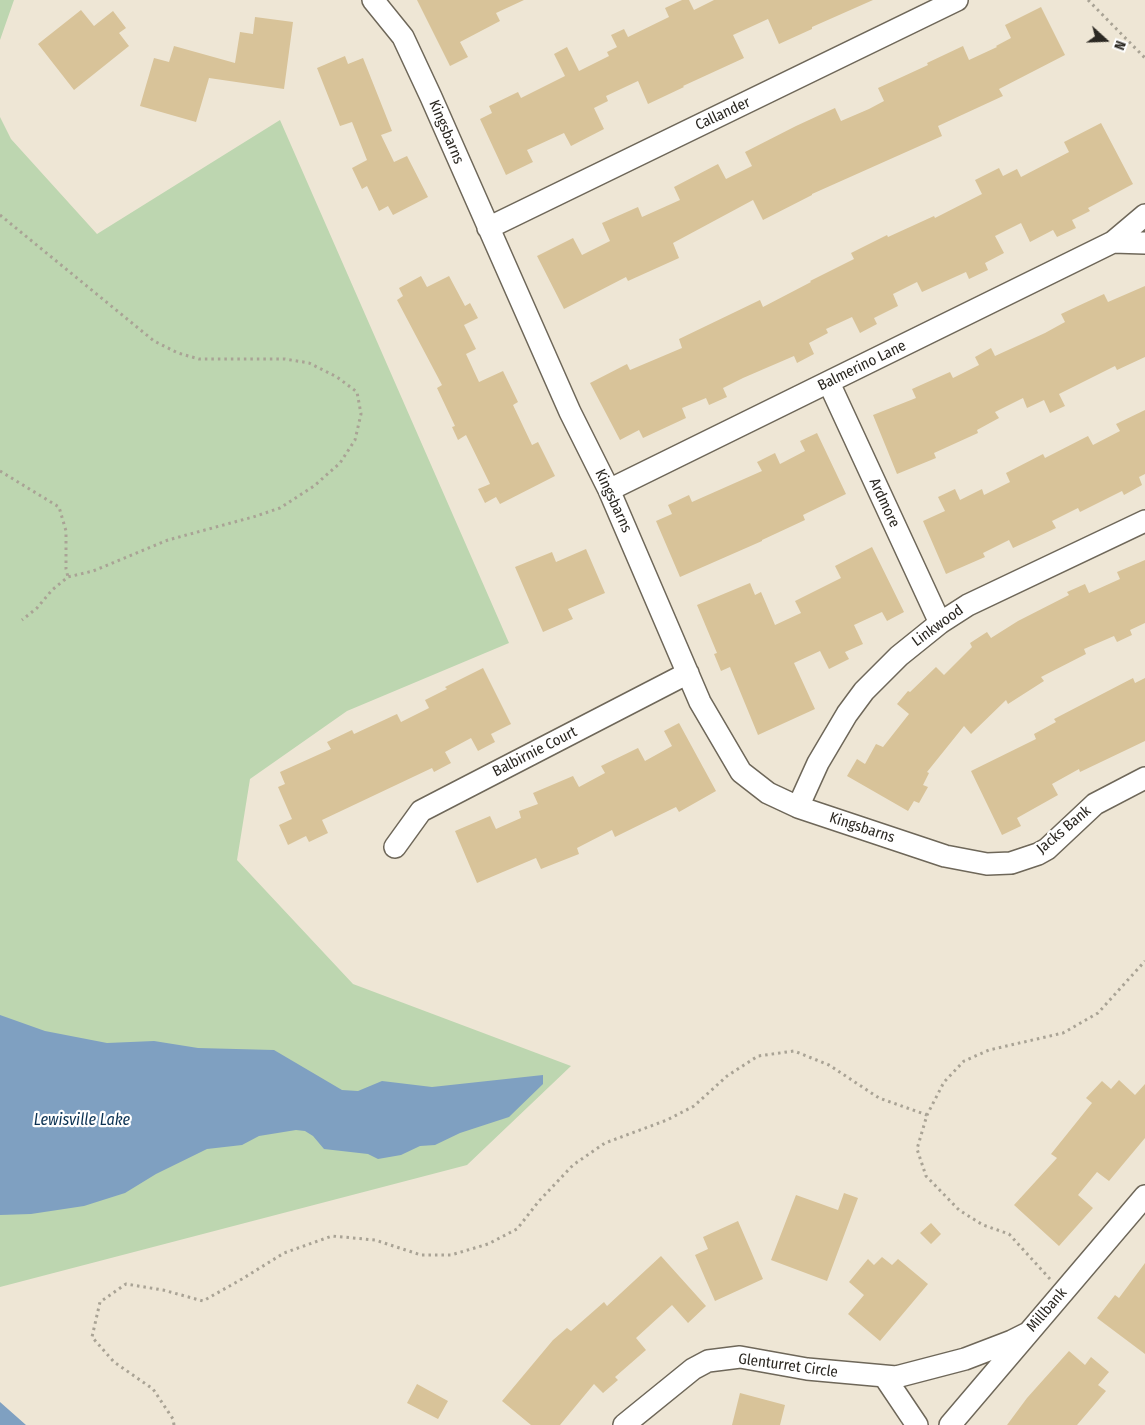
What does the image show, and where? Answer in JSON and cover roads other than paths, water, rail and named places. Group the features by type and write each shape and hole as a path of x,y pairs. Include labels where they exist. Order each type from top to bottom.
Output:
{"street":[{"name":"Kingsbarns","path":"373,0 403,37 570,412 609,490 700,702 741,772 768,793 798,807 945,856 978,863"},
{"name":"Callander","path":"488,228 957,0"},
{"name":"Balmerino Lane","path":"609,490 1113,242 1145,215"},
{"name":"Balmerino Lane","path":"1113,242 1145,243"},
{"name":"Ardmore","path":"829,383 940,623"},
{"name":"Linkwood","path":"798,807 833,736 864,691 899,656 940,623 968,605 1145,521"},
{"name":"Balbirnie Court","path":"395,847 421,811 688,673"},
{"name":"Jacks Bank","path":"978,863 1011,863 1038,854 1047,849 1094,804 1145,778"},
{"name":"Millbank","path":"950,1425 1062,1293 1141,1208"},
{"name":"Glenturret Circle","path":"624,1425 693,1369 708,1361 740,1357 807,1370 896,1377 965,1359 1028,1333"},
{"path":"884,1376 917,1425"}],"water":[{"name":"Lewisville Lake","path":"0,1015 45,1031 107,1043 154,1041 198,1048 274,1050 342,1090 358,1091 382,1081 432,1087 543,1075 543,1084 509,1117 460,1133 435,1145 420,1146 401,1155 378,1159 368,1154 324,1149 313,1136 305,1131 296,1130 259,1136 242,1145 207,1149 156,1174 125,1193 84,1206 31,1214 0,1215"},
{"path":"0,1402 26,1425 0,1425"}]}
